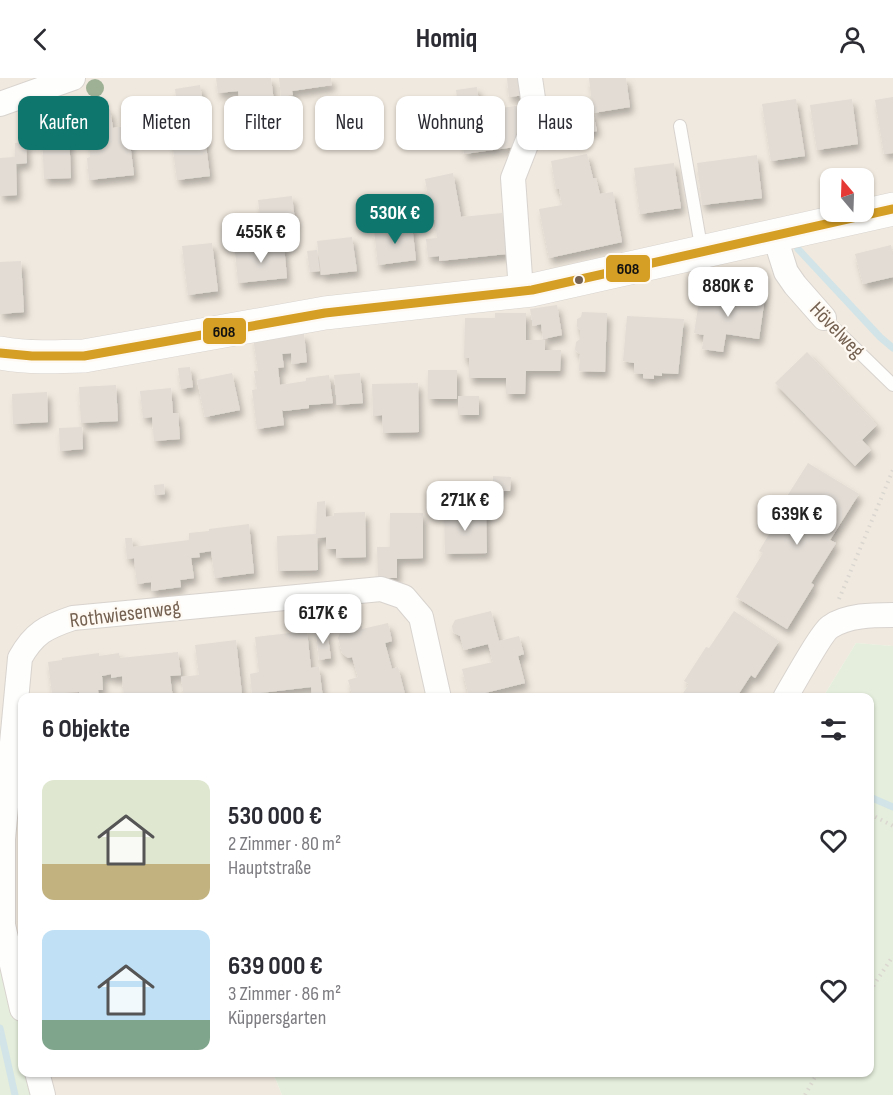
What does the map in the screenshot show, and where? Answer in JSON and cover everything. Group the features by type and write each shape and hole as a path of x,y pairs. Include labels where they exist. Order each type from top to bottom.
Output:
{"main road":[{"path":"0,353 30,357 84,356 325,313 521,291 776,237 893,209"}],"street":[{"path":"0,104 73,78"},
{"path":"521,291 513,178 536,119 530,78"},
{"name":"Hövelweg","path":"776,237 786,272 824,318"},
{"name":"Rothwiesenweg","path":"18,985 8,925 3,839 20,658 28,643 46,627 72,618 381,589 404,597 421,617 439,693"},
{"path":"788,693 828,627 874,615 893,615"},
{"path":"39,1077 43,1095"}],"lane":[{"path":"680,126 702,253"},
{"name":"Hövelweg","path":"824,318 893,385"}],"path":[{"path":"828,627 893,470"},
{"path":"874,816 893,826"},
{"path":"874,985 893,956"},
{"path":"805,1095 815,1077"}],"shaded area":[{"path":"0,78 893,78 893,646 856,643 825,693 18,693 18,1011 0,955"},
{"path":"40,1077 275,1077 282,1095 46,1095"}],"green space":[{"path":"856,643 893,646 893,1095 282,1095 275,1077 874,1077 874,693 825,693"},
{"path":"0,955 18,1011 18,1077 40,1077 46,1095 0,1095"}],"building":[{"path":"216,78 271,78 273,96 239,96 238,91 218,93"},
{"path":"279,78 331,78 332,85 292,91 293,95 281,96"},
{"path":"507,78 523,78 525,95 509,97"},
{"path":"589,78 626,78 630,107 594,113 594,96 591,96"},
{"path":"200,85 202,96 176,96 175,89"},
{"path":"477,87 478,96 457,96 456,90"},
{"path":"893,97 893,153 884,154 875,100"},
{"path":"796,99 805,156 771,161 762,104"},
{"path":"852,99 858,144 817,150 810,105"},
{"path":"517,106 517,144 515,147 505,148 505,107"},
{"path":"109,109 113,128 121,127 121,150 131,150 134,175 89,180 87,158 90,157 89,150 109,150"},
{"path":"15,143 18,143 18,150 26,150 27,163 16,164 17,195 0,196 0,158 15,157"},
{"path":"43,150 70,150 71,178 44,179"},
{"path":"173,150 207,150 210,176 177,180"},
{"path":"464,150 493,150 464,154"},
{"path":"587,154 600,194 613,192 622,242 549,258 539,209 562,205 559,189 556,189 551,161"},
{"path":"757,155 762,198 702,205 697,163"},
{"path":"674,163 681,208 640,214 634,168"},
{"path":"453,173 461,217 502,213 507,254 439,261 439,256 428,257 426,239 437,238 425,179"},
{"path":"292,196 295,221 261,225 258,200"},
{"path":"412,225 416,260 378,265 374,230"},
{"path":"352,237 357,271 321,275 317,241"},
{"path":"212,243 218,291 188,295 182,246"},
{"path":"284,245 287,278 238,283 235,251"},
{"path":"891,245 893,277 863,284 855,254"},
{"path":"317,250 320,271 310,272 307,251"},
{"path":"21,261 24,312 0,314 0,262"},
{"path":"711,289 765,297 759,339 726,334 723,352 702,349 704,335 694,333 700,295 710,296"},
{"path":"557,305 562,335 543,339 541,324 533,326 530,309"},
{"path":"582,312 607,313 605,372 579,371 580,354 575,350 576,342 580,339 577,319 581,317"},
{"path":"495,313 526,313 526,340 545,340 545,350 561,350 560,371 526,371 525,394 506,394 506,378 469,378 469,358 464,358 465,318 495,318"},
{"path":"627,316 684,319 678,374 662,373 662,376 654,375 654,379 643,378 643,374 634,373 634,363 623,361"},
{"path":"304,334 307,362 292,364 291,353 282,354 284,367 278,368 280,385 329,375 333,403 282,410 284,425 257,429 252,390 257,389 254,371 258,371 253,337"},
{"path":"807,352 877,425 862,440 871,450 855,466 775,383"},
{"path":"190,367 193,387 181,389 178,368"},
{"path":"428,370 457,370 457,399 428,399"},
{"path":"232,373 240,410 205,417 197,380"},
{"path":"360,373 363,403 337,405 334,375"},
{"path":"418,383 419,432 383,433 382,415 373,416 372,384"},
{"path":"116,385 118,421 81,423 79,387"},
{"path":"171,388 173,413 178,413 180,439 154,441 152,417 143,418 140,391"},
{"path":"47,392 48,422 13,424 12,394"},
{"path":"458,396 479,396 479,415 458,415"},
{"path":"82,427 83,449 60,451 59,428"},
{"path":"808,463 859,494 830,540 836,543 811,583 814,585 787,629 736,597 763,553 759,551 783,511 779,509"},
{"path":"493,476 511,477 510,491 493,491"},
{"path":"164,484 165,494 155,495 154,485"},
{"path":"325,501 326,517 334,516 334,513 365,512 366,557 336,558 336,549 326,549 326,537 317,538 318,570 278,571 277,536 316,534 317,502"},
{"path":"444,510 486,510 487,553 445,554"},
{"path":"390,513 423,513 423,558 397,559 397,578 378,578 377,547 390,547"},
{"path":"249,524 254,573 215,578 211,551 199,553 200,557 191,558 194,578 180,580 181,587 151,591 151,582 137,584 134,558 127,559 125,538 132,538 133,547 189,540 189,533"},
{"path":"491,611 499,641 519,636 524,654 518,656 525,683 485,693 468,693 462,669 493,662 488,644 464,650 460,636 453,632 452,626 455,620"},
{"path":"734,611 779,641 755,678 751,675 739,693 683,693 689,684 684,681 706,647 709,648"},
{"path":"388,623 392,641 385,643 392,669 398,667 405,693 352,693 348,680 358,677 352,657 348,658 342,653 338,638 341,631 362,626 362,629"},
{"path":"307,631 311,668 319,667 322,693 312,693 311,687 252,693 250,674 259,672 255,637"},
{"path":"327,631 331,658 319,660 316,632"},
{"path":"236,640 242,693 183,693 181,677 199,675 195,645"},
{"path":"178,652 181,675 170,676 172,693 124,693 122,676 111,678 111,674 102,676 103,690 98,690 98,693 52,693 48,662 99,653 99,656 119,653 120,658"}],"waterway":[{"path":"798,249 893,348"},
{"path":"874,799 893,807"},
{"path":"0,1028 15,1095"}],"transit line":[{"name":"608","path":"0,353 32,356 84,356 325,313 532,290 893,209"}]}
